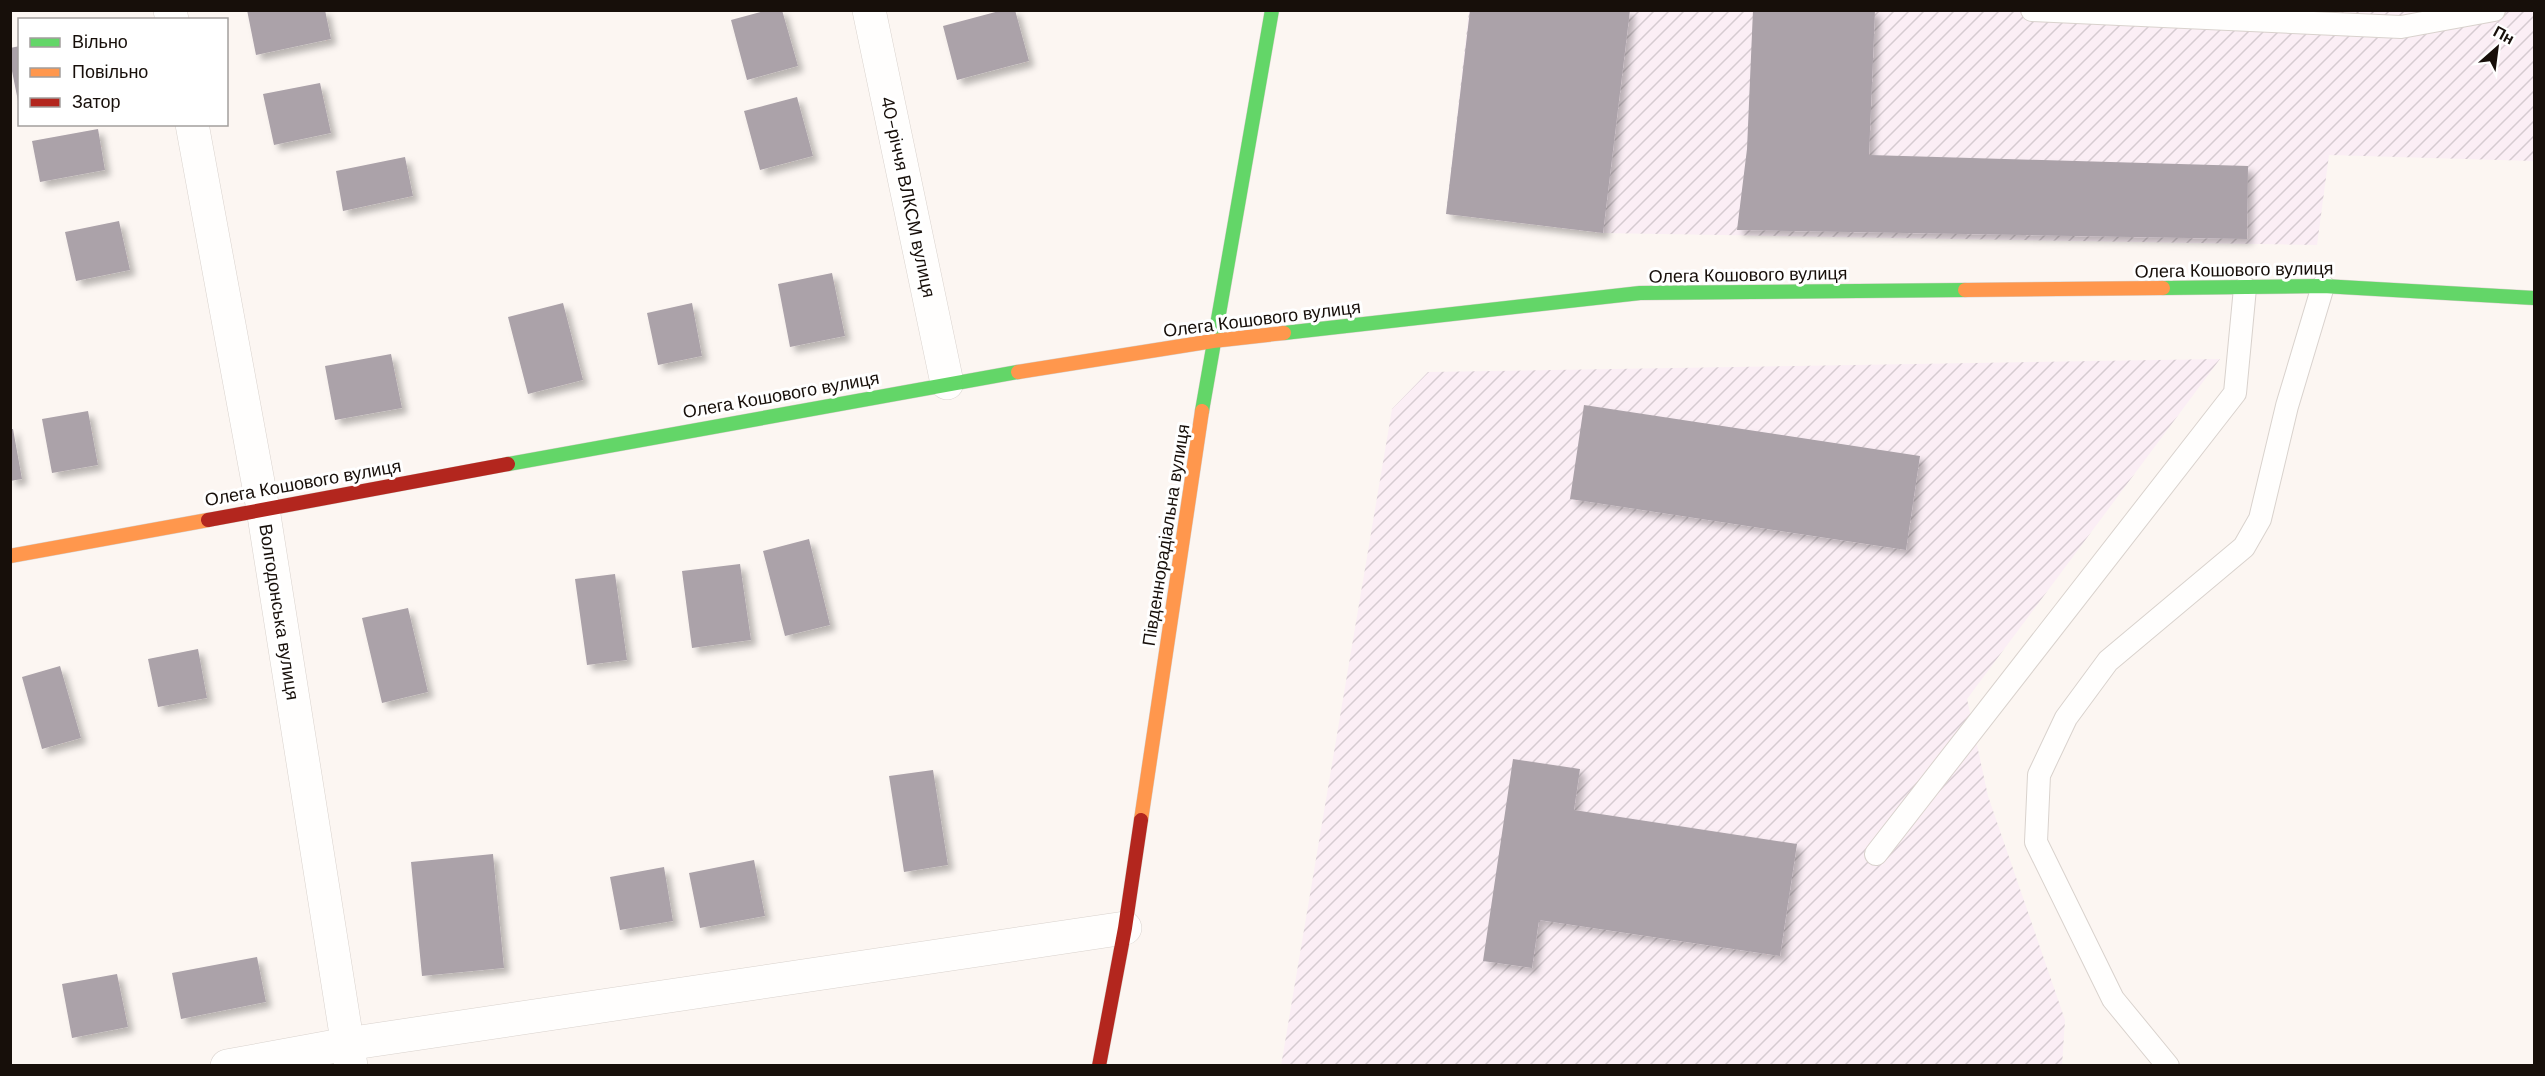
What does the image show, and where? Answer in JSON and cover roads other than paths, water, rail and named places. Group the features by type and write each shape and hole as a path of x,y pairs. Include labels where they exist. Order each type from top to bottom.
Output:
{"street":[{"name":"40-річчя ВЛКСМ вулиця","path":"869,10 947,383"},
{"name":"Південнорадіальна вулиця","path":"1099,1065 1125,928 1213,341 1272,10"},
{"name":"Волгодонська вулиця","path":"192,126 263,509 349,1055"},
{"name":"Олега Кошового вулиця","path":"10,556 947,383 1213,341 1640,293 2324,286 2535,298"},
{"path":"227,1065 349,1055 1125,928"}],"lane":[{"path":"2032,10 2401,27 2494,10"},
{"path":"2168,1065 2113,999 2036,842 2039,775 2066,718 2108,661 2244,547 2260,519 2287,406 2324,286"},
{"path":"1876,854 2235,393 2245,288"}]}
